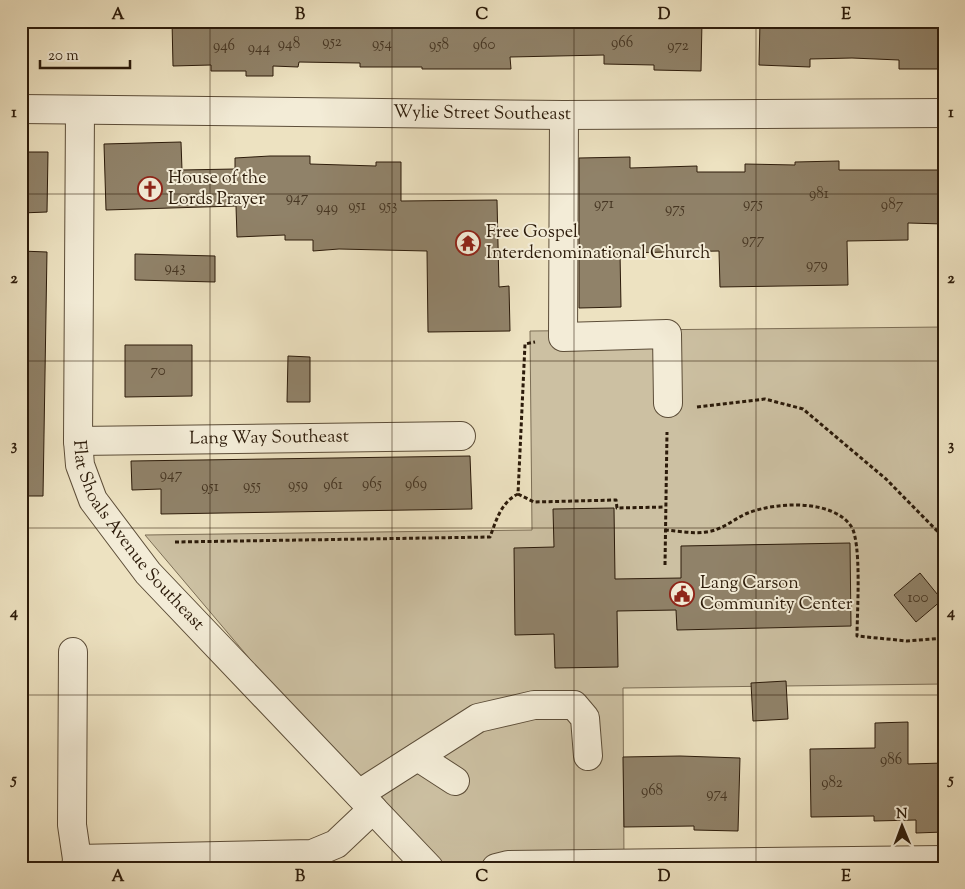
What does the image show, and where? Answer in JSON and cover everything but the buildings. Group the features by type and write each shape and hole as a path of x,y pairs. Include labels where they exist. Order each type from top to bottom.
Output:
{"street":[{"name":"Wylie Street Southeast","path":"21,110 564,115 944,114"},
{"name":"Flat Shoals Avenue Southeast","path":"80,110 78,441 80,465 93,500 148,573 429,868"},
{"path":"564,115 563,337 667,334 675,414"},
{"name":"Lang Way Southeast","path":"78,441 461,436"},
{"path":"73,652 72,825 76,864 312,854 336,844 366,802 418,756 478,718 534,705 574,705 584,718 588,756"},
{"path":"418,756 455,781"},
{"path":"496,868 508,865 944,860"}],"path":[{"path":"518,494 525,344 563,337"},
{"path":"665,566 665,435 675,414 697,407 765,399 803,409 886,479 944,538"},
{"path":"518,494 534,502 616,500 617,508 665,507"},
{"path":"175,542 490,537 500,513 509,498 518,494"},
{"path":"665,530 706,532 725,527 747,513 771,507 801,506 831,509 851,527 857,552 857,636 907,641 944,638"}],"shaded area":[{"path":"944,327 944,684 623,688 624,864 425,866 145,535 532,530 530,331"}],"place":[{"name":"House of the Lords Prayer","path":"150,189"},
{"name":"Free Gospel Interdenominational Church","path":"468,243"},
{"name":"Lang Carson Community Center","path":"682,594"}]}
